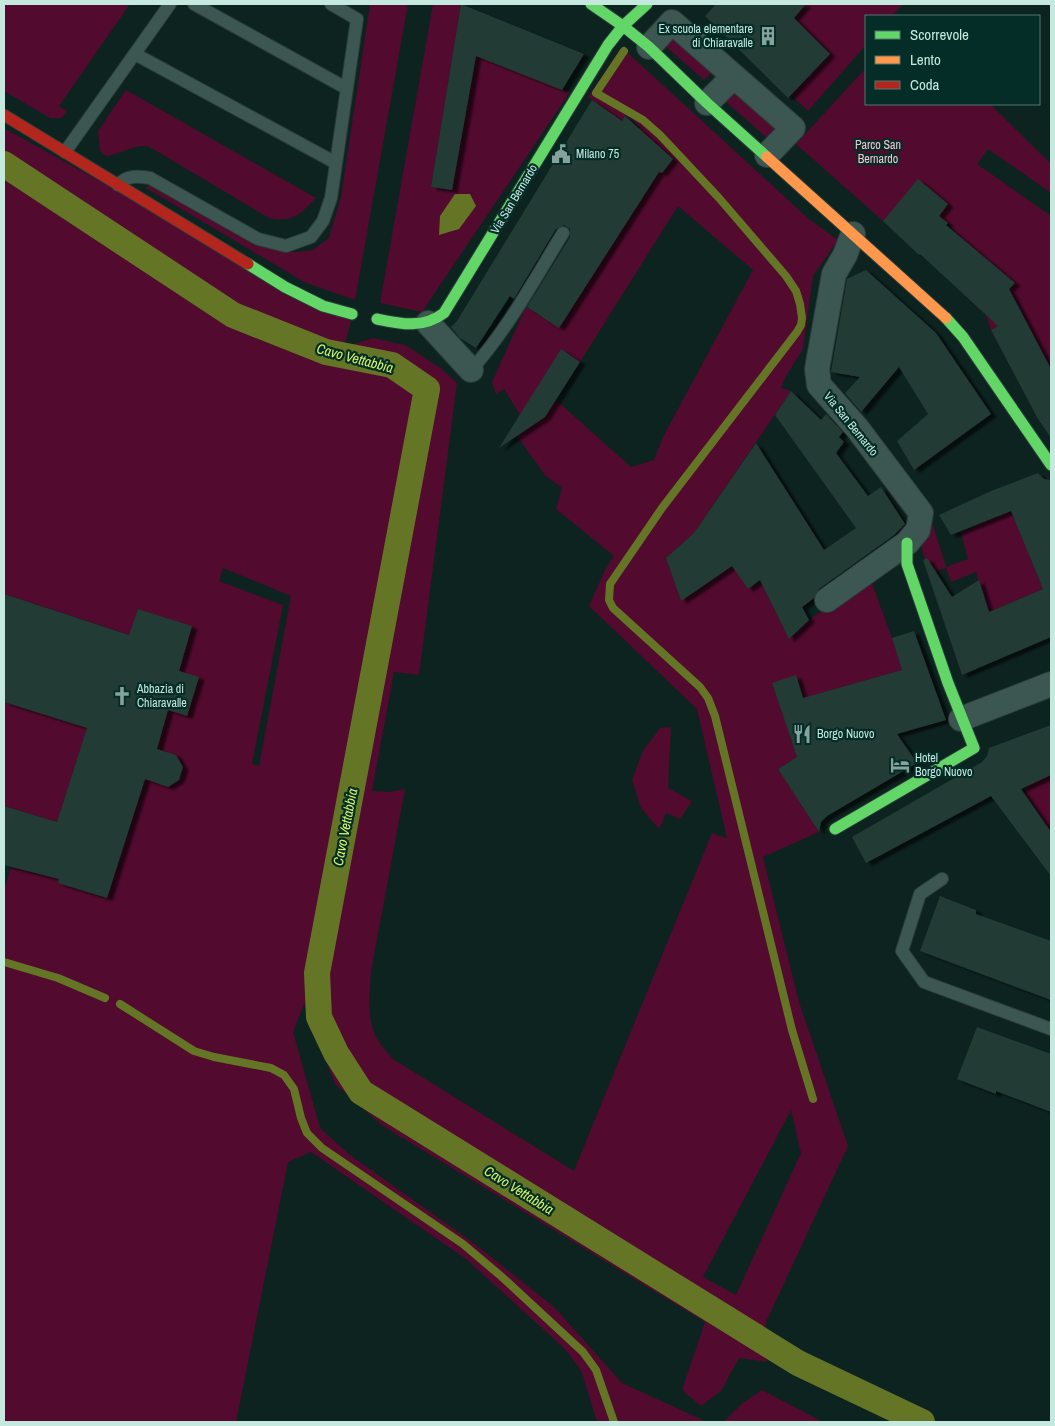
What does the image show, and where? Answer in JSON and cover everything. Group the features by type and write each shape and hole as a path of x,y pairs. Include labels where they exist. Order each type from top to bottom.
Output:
{"street":[{"path":"591,4 649,47 707,103 945,317 963,338 1051,465"},
{"name":"Via San Bernardo","path":"428,323 444,313 608,44 623,26 647,4"},
{"path":"649,47 672,22 793,128 767,155"},
{"path":"707,103 733,77"},
{"path":"4,114 285,287 323,306 352,314"},
{"name":"Via San Bernardo","path":"827,600 907,543 918,530 921,513 857,428 819,385 817,369 834,274 845,255 853,234"},
{"path":"377,319 416,326 428,323 471,370"},
{"path":"835,829 974,748 907,564 907,543"},
{"path":"962,719 1051,684"}],"lane":[{"path":"65,152 170,4"},
{"path":"194,4 346,88"},
{"path":"118,185 124,180 136,176 150,178 258,239 286,246 311,237 323,221 331,198 357,18 332,4"},
{"path":"134,54 336,163"},
{"path":"471,370 491,348 510,320 563,233"},
{"path":"942,879 920,894 902,951 924,982 1051,1029"}],"green space":[{"path":"4,4 130,4 59,106 67,111 62,118 50,118 4,91"},
{"path":"370,4 408,4 355,300 306,283 146,188 150,184 239,235 257,244 281,252 313,250 329,238 341,197"},
{"path":"433,4 461,4 431,187 452,190 477,49 493,63 570,92 422,312 380,303"},
{"path":"806,4 903,4 893,15 865,15 865,46 808,111 791,95 830,54 794,18"},
{"path":"673,32 715,70 704,80 662,43"},
{"path":"620,49 628,53 810,220 838,240 813,276 803,349 786,376 781,388 791,391 694,533 666,558 681,601 732,565 748,588 761,582 789,639 809,620 870,578 902,670 814,695 819,747 796,676 772,683 797,757 778,769 819,832 763,857 799,1002 848,1146 766,1322 767,1362 739,1358 721,1391 701,1406 682,1390 705,1322 383,1126 335,1084 304,1004 293,1032 320,1128 350,1155 475,1244 554,1307 622,1383 707,1422 597,1422 581,1370 564,1348 466,1259 311,1152 288,1162 236,1422 4,1422 4,890 11,867 59,879 58,883 107,898 145,779 168,786 179,780 183,767 176,755 157,749 191,627 138,609 130,635 4,594 4,128 351,321 344,347 373,338 405,345 442,369 457,383 419,675 394,672 372,791 389,792 405,789 371,971 369,1004 371,1021 378,1040 393,1059 574,1171 712,833 727,838 697,709 589,606 605,570 614,556 556,509 562,488 545,475 517,436 528,428 504,389 496,394 492,382 526,307 559,327 659,172 640,127 626,115 622,121 588,97","holes":["678,206 753,270 664,435 654,460 631,467 556,400 546,415 561,350 580,362","223,568 291,596 259,766 252,764 283,605 219,581","791,1110 801,1153 736,1295 703,1277"]},
{"name":"Parco San Bernardo","path":"865,69 865,105 991,105 1051,164 1051,193 988,149 977,164 1051,216 1051,369 1021,313 991,330 986,315 1015,283 961,238 948,223 939,216 883,221 796,144"},
{"path":"735,88 777,126 766,137 724,100"},
{"path":"126,90 316,198 296,216 285,219 269,218 148,146 137,147 106,156 100,151 98,131"},
{"path":"1011,511 1043,589 989,612 976,572 951,582 946,568 928,573 921,544 931,519 946,567 968,559 961,532"},
{"path":"4,702 87,728 57,822 4,806"},
{"path":"671,727 668,788 692,801 680,819 666,813 659,829 641,808 632,780 643,751 660,728"},
{"path":"1051,775 1051,832 1026,796 1025,787"},
{"path":"762,1390 823,1422 723,1422 744,1402"}],"shaded area":[{"path":"455,194 470,194 476,206 459,229 439,235 440,216"}],"building":[{"path":"461,4 584,54 562,90 476,56 452,190 431,187"},
{"name":"Ex scuola elementare di Chiaravalle","path":"716,4 806,4 794,18 830,54 788,98 705,16"},
{"path":"592,100 622,121 625,116 673,159 662,173 659,172 559,328 527,307 570,237 570,229 564,225 556,229 514,299 510,296 476,348 460,338 451,327 457,321"},
{"path":"918,179 948,204 939,216 948,223 946,225 1015,283 1009,289 1051,369 1051,438 1038,419 991,330 998,326 883,221"},
{"path":"866,270 936,333 991,414 914,470 897,441 928,414 899,367 861,412 845,393 860,377 831,372 847,279"},
{"path":"561,349 580,362 545,417 499,448"},
{"path":"791,391 821,420 826,414 843,432 839,437 844,442 836,453 868,496 881,487 905,524 893,536 819,589 814,598 802,607 809,620 789,639 760,580 748,589 732,566 681,601 666,558 694,533 756,443 824,550 856,528 775,415"},
{"path":"1038,473 1044,479 1051,480 1051,637 962,675 923,560 927,558 952,597 979,580 989,612 1043,589 1011,511 951,535 939,515 991,491"},
{"path":"4,594 129,635 138,609 192,626 179,671 199,677 187,716 168,710 157,749 176,755 183,767 179,780 168,787 145,779 107,898 58,883 59,879 4,865 4,806 57,822 87,728 4,702"},
{"path":"914,631 946,720 897,734 917,763 827,816 821,822 819,832 778,769 797,757 772,683 796,675 803,698 902,670 892,638"},
{"path":"1051,725 1051,775 1021,789 1051,832 1051,876 991,796 866,863 852,837 982,762 987,756 989,748"},
{"path":"940,896 976,910 976,914 1051,941 1051,1000 920,951"},
{"path":"977,1027 1051,1054 1051,1112 996,1091 996,1094 957,1079"}],"waterway":[{"path":"624,51 596,93 643,120 660,135 719,198 786,276 796,291 800,304 802,318 797,332 662,508 610,584 609,600 613,608 700,687 708,698 715,716 792,1030 813,1099"},
{"name":"Cavo Vettabbia","path":"4,164 233,315 326,352 392,365 427,389 317,973 319,1017 336,1053 361,1092 798,1363 922,1422"},
{"path":"4,962 58,978 105,998"},
{"path":"120,1004 194,1051 214,1057 271,1068 284,1075 294,1089 301,1118 307,1133 322,1148 463,1244 502,1277 583,1352 596,1370 614,1422"}],"traffic: fast":[{"path":"591,4 649,47 767,157"},
{"path":"377,319 412,324 428,321 444,313 608,45 623,26 647,4"},
{"path":"248,264 285,287 323,306 352,314"},
{"path":"946,318 963,337 1051,465"},
{"path":"835,829 974,748 948,683 907,564 907,543"}],"traffic: slow":[{"path":"767,157 946,318"}],"traffic: jam":[{"path":"4,115 248,264"}],"place":[{"name":"Ex scuola elementare di Chiaravalle","path":"768,36"},
{"name":"Milano 75","path":"561,154"},
{"name":"Abbazia di Chiaravalle","path":"122,696"},
{"name":"Borgo Nuovo","path":"802,734"},
{"name":"Hotel Borgo Nuovo","path":"900,765"}]}
